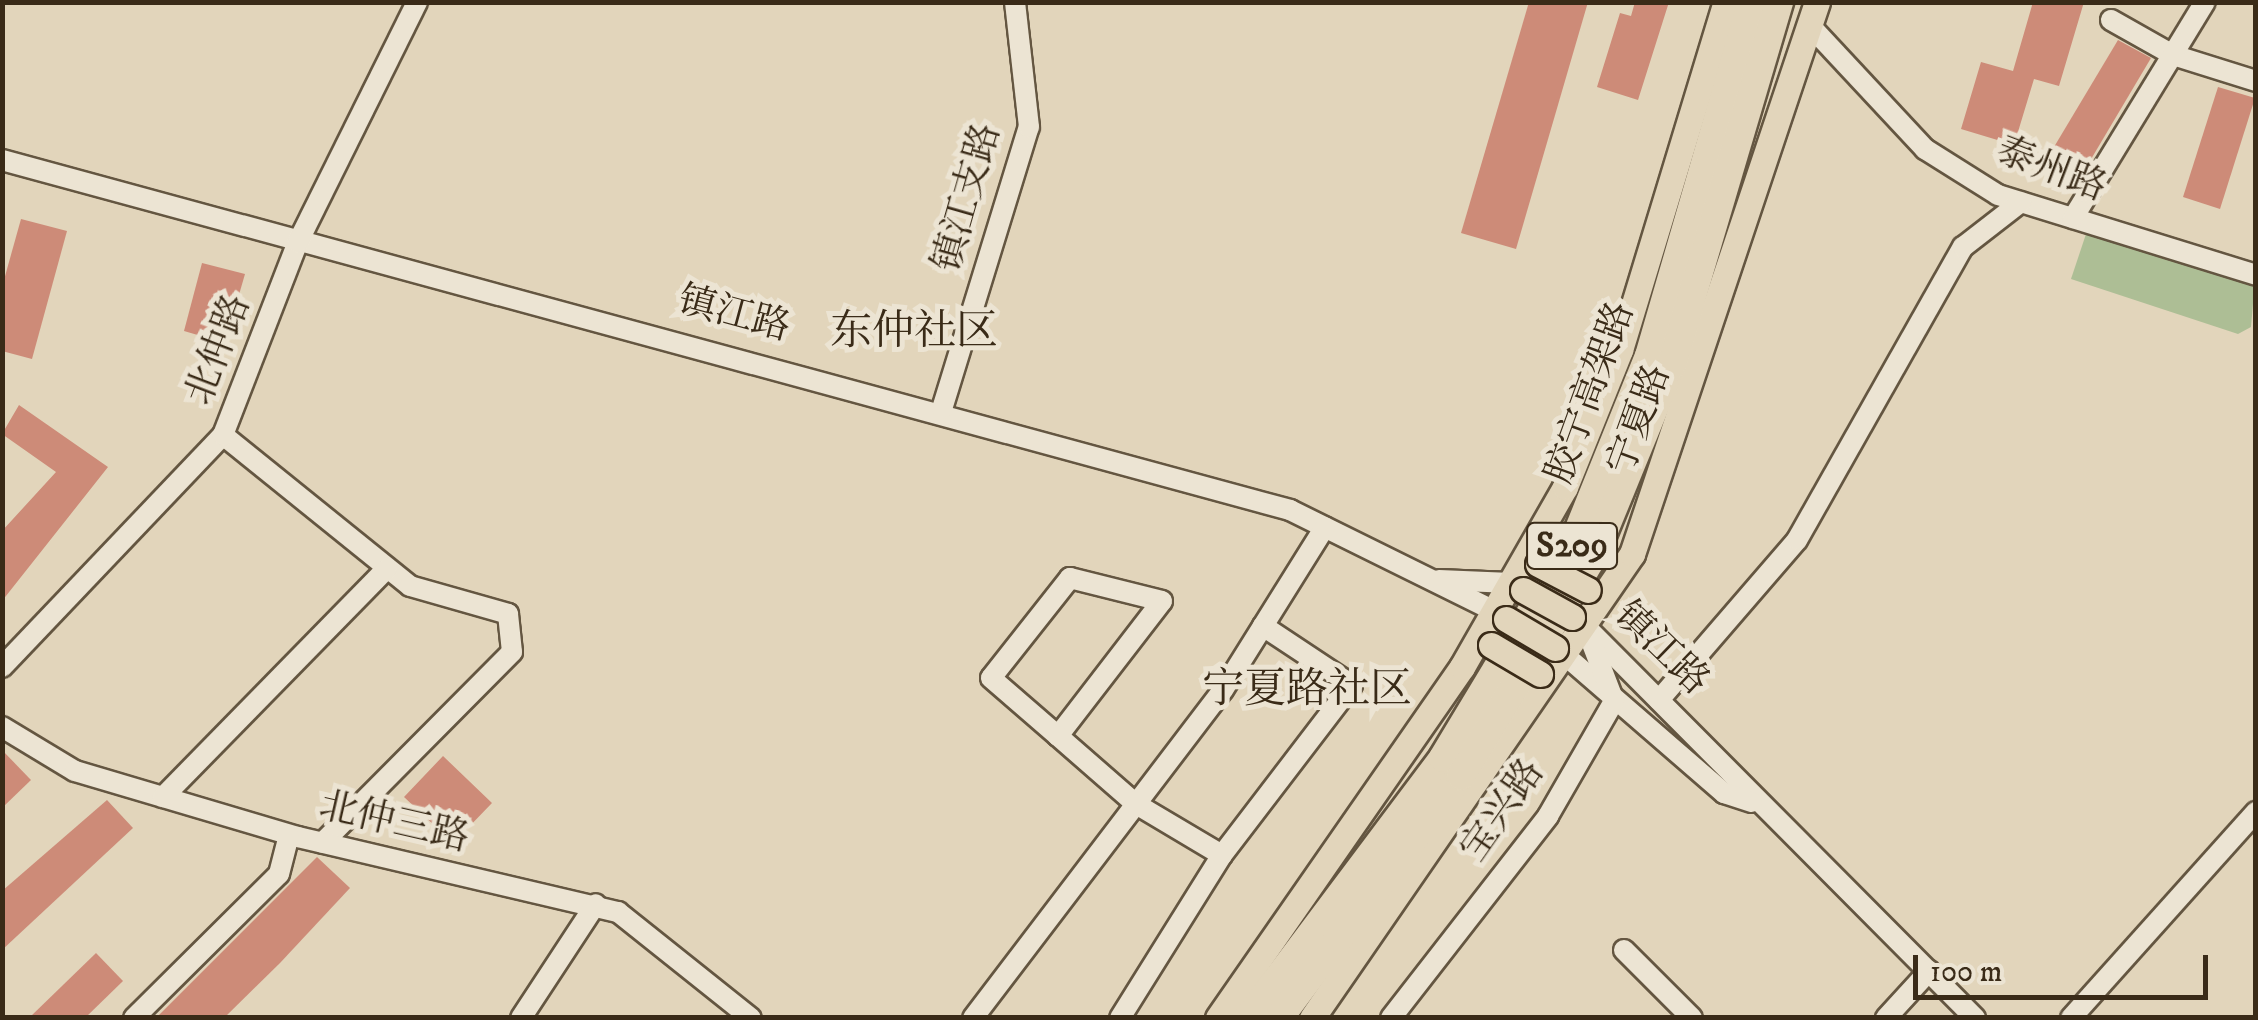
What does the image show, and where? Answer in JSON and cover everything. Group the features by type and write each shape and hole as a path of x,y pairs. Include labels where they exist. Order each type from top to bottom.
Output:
{"highway":[{"name":"胶宁高架路","path":"1248,1018 1442,758 1576,539 1649,356 1752,2"},
{"name":"胶宁高架路","path":"1279,1018 1461,776 1594,554 1671,367 1780,2"}],"main road":[{"name":"宁夏路","path":"1218,1018 1482,647 1536,553 1620,350 1726,2"},
{"name":"宁夏路","path":"1312,1018 1541,682 1600,588 1632,554 1814,30 1817,2"},
{"path":"1536,553 1600,588"},
{"name":"镇江路","path":"1517,586 1579,622"},
{"name":"镇江路","path":"1500,615 1561,652"},
{"path":"1482,647 1541,682"}],"street":[{"name":"北仲路","path":"2,667 223,435 298,242 417,2"},
{"name":"镇江支路","path":"942,409 1029,127 1014,2"},
{"path":"2073,218 2205,2"},
{"path":"2111,20 2173,55 2256,81"},
{"name":"泰州路","path":"1814,30 1925,149 2021,202 2256,275"},
{"name":"镇江路","path":"2,160 298,242 942,409 1326,527 1500,615"},
{"path":"1659,700 1797,540 1963,247 2021,202"},
{"path":"223,435 410,586 508,614 512,652 322,842"},
{"path":"973,1018 1136,804 1263,626 1326,527"},
{"path":"164,797 387,568"},
{"path":"1058,736 1162,601 1070,578 991,678 1136,804 1222,855"},
{"name":"镇江路","path":"1432,580 1517,586"},
{"name":"镇江路","path":"1579,622 1740,776 1752,802 1930,970 1975,1018"},
{"path":"1579,622 1614,701"},
{"path":"1120,1018 1222,855 1352,686 1263,626"},
{"name":"镇江路","path":"1561,652 1724,793 1752,802"},
{"name":"宝兴路","path":"1392,1018 1548,816 1614,701"},
{"name":"北仲三路","path":"2,727 76,771 289,834 596,904 751,1018"},
{"path":"2071,1018 2256,812"},
{"path":"134,1018 279,874 289,834"},
{"path":"521,1018 596,904"},
{"path":"1624,950 1692,1018"},
{"path":"1886,1018 1930,970"}],"green space":[{"path":"2087,231 2255,280 2251,327 2238,334 2071,279"}],"building":[{"path":"1529,2 1588,2 1516,249 1461,233"},
{"path":"1635,2 1669,2 1638,100 1597,87 1620,13 1631,16"},
{"path":"2033,2 2084,2 2059,86 2034,79 2014,145 1961,129 1981,62 2013,71"},
{"path":"2118,40 2151,58 2084,171 2051,152"},
{"path":"2218,87 2255,98 2220,209 2183,197"},
{"path":"21,219 67,231 32,359 2,351 2,287"},
{"path":"202,263 245,274 225,343 184,331"},
{"path":"19,405 108,467 2,601 2,531 56,472 2,434"},
{"path":"2,750 31,780 2,808"},
{"path":"443,756 492,803 464,832 446,815 435,826 404,797"},
{"path":"107,800 133,828 2,950 2,891"},
{"path":"317,857 350,888 280,963 224,1018 156,1018"},
{"path":"96,953 123,981 85,1018 29,1018"}],"district":[{"name":"东仲社区","path":"914,332"},
{"name":"宁夏路社区","path":"1307,690"}]}
